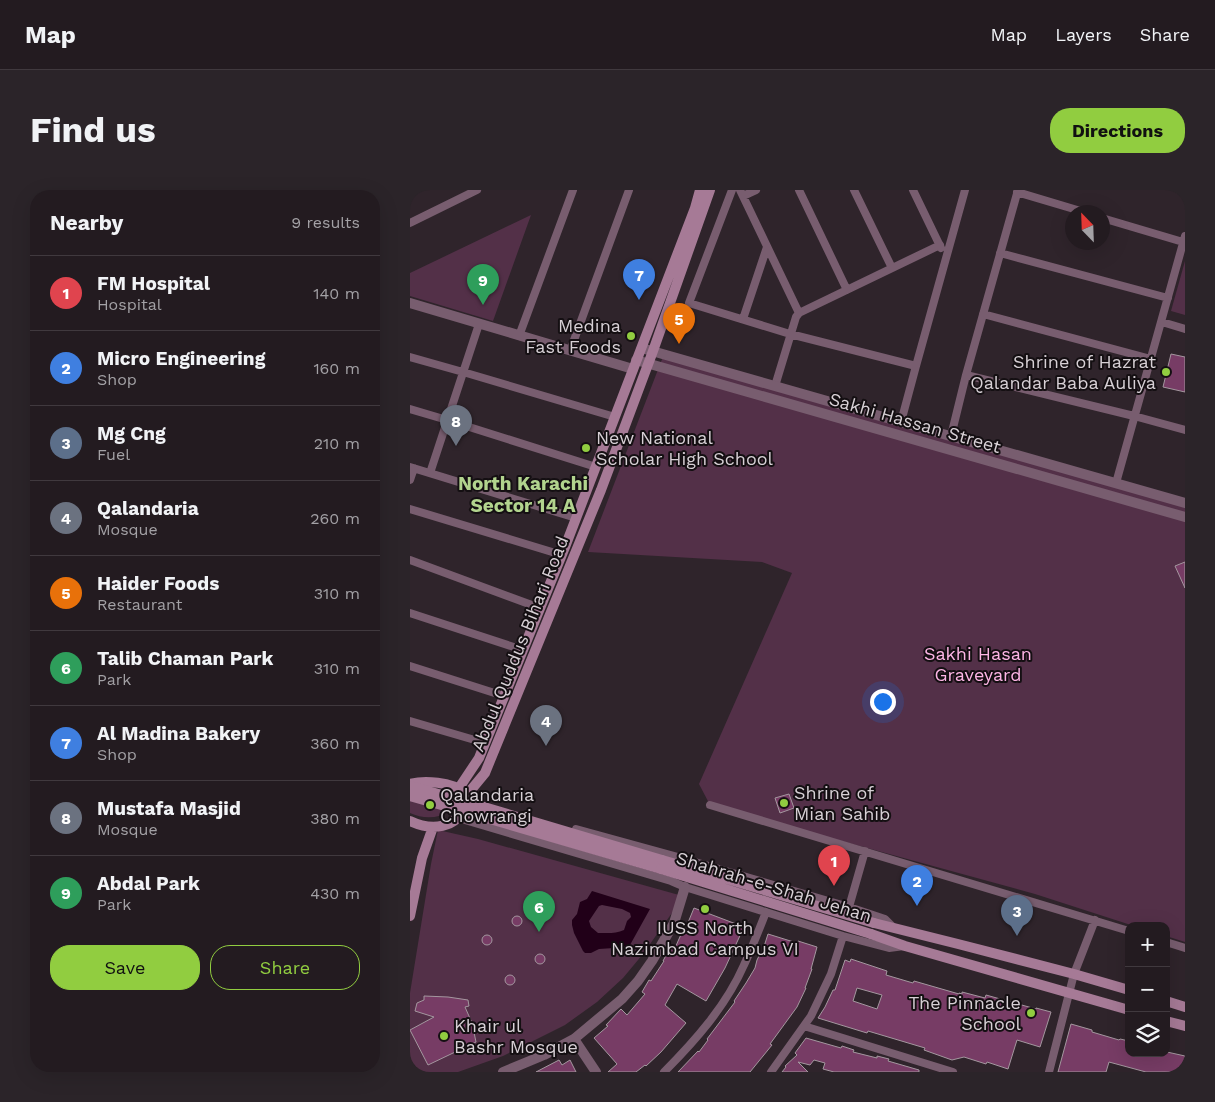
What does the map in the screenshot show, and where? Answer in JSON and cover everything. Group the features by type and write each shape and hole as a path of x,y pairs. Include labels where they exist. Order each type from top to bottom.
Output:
{"main road":[{"name":"Abdul Quddus Bihari Road","path":"459,788 479,758 562,555 695,208 700,190"},
{"name":"Abdul Quddus Bihari Road","path":"458,818 464,810 467,798 485,773 601,490 710,190"},
{"path":"411,784 424,782 446,784 459,788 467,798"},
{"name":"Shahrah-e-Shah Jehan","path":"411,784 874,923 1125,989"},
{"name":"Shahrah-e-Shah Jehan","path":"410,796 570,842 906,946 1125,1009"},
{"path":"410,821 415,824 440,827 450,824 458,818"},
{"path":"410,916 422,858 433,827"},
{"path":"1170,1002 1185,1007"},
{"path":"1170,1022 1185,1026"}],"street":[{"path":"410,222 477,190"},
{"path":"519,336 573,190"},
{"path":"570,351 629,190"},
{"path":"732,190 688,303 790,334 916,366"},
{"path":"756,190 741,193 799,313"},
{"path":"798,190 847,290"},
{"path":"854,190 892,268"},
{"path":"913,190 946,258"},
{"path":"902,422 965,190"},
{"path":"951,436 1017,191 1065,206"},
{"path":"1110,220 1184,239 1116,483"},
{"path":"775,386 790,334 799,313 940,245"},
{"path":"743,320 767,247"},
{"path":"1000,254 1168,298"},
{"name":"Sakhi Hassan Street","path":"410,303 570,351 635,365 648,364 1185,517"},
{"path":"983,314 1151,358"},
{"path":"1162,322 1185,329"},
{"path":"430,473 479,324"},
{"name":"Sakhi Hassan Street","path":"641,348 1185,503"},
{"path":"410,357 615,418"},
{"path":"966,375 1185,430"},
{"path":"410,409 596,467"},
{"path":"410,480 412,468 576,518"},
{"path":"410,509 562,555"},
{"path":"410,560 540,608"},
{"path":"410,612 523,650"},
{"path":"410,666 504,696"},
{"path":"410,721 485,743"},
{"path":"467,798 678,857 885,919 895,929"},
{"path":"710,804 1125,929"},
{"path":"458,818 670,881 842,936 889,948 906,946"},
{"path":"849,908 865,852"},
{"path":"670,881 678,857"},
{"path":"503,1072 544,1055 574,1039 622,999 648,968 674,923 685,887"},
{"path":"664,1072 690,1046 734,985 744,966 766,912"},
{"path":"1049,1072 1074,974 1095,920"},
{"path":"771,1072 811,1016 831,974 842,936"},
{"path":"1170,943 1185,948"},
{"path":"804,1026 925,1068 953,1072"},
{"path":"574,1039 596,1072"}],"green space":[{"path":"531,215 493,321 410,296 410,273"},
{"path":"1185,261 1185,315 1171,311"},
{"name":"Sakhi Hasan Graveyard","path":"664,354 1185,503 1185,942 1170,937 1170,922 1125,923 1035,894 710,805 699,784 792,573 762,562 588,552"},
{"path":"410,799 450,811 435,817 415,815 410,813"},
{"path":"438,830 478,839 679,895 674,910 643,954 623,978 597,1002 565,1025 503,1056 458,1072 410,1072 410,993"}],"shaded area":[{"path":"592,891 650,909 630,945 585,953 574,933 572,920 577,914 580,902 587,899","holes":["599,906 622,909 630,913 631,917 627,921 624,930 615,933 598,933 591,927 589,921"]}],"building":[{"path":"1171,354 1185,357 1185,392 1163,387"},
{"path":"1185,562 1185,588 1175,566"},
{"name":"Shrine of Mian Sahib","path":"789,794 794,808 780,813 775,798"},
{"path":"694,908 744,927 725,968 706,1001 677,984 665,1005 686,1023 646,1066 636,1072 608,1072 617,1064 594,1038 608,1026 606,1025 621,1009 627,1015 645,994 642,992 664,961 671,946 675,948"},
{"path":"515,916 519,916 522,921 521,925 515,926 512,923 512,919"},
{"path":"768,934 817,947 806,988 797,1007 770,1044 772,1045 750,1072 678,1072 699,1052 735,1002 755,968"},
{"path":"485,935 489,935 492,940 491,944 485,945 482,942 482,938"},
{"path":"538,954 542,954 545,959 544,963 538,964 535,961 535,957"},
{"path":"851,959 887,971 886,975 913,983 914,981 959,994 962,994 962,992 985,998 986,995 1051,1012 1040,1047 1017,1040 1008,1069 964,1057 952,1060 924,1050 925,1048 818,1018 833,990 835,990 845,960 850,962","holes":["857,988 882,995 877,1009 853,1001"]},
{"path":"508,975 512,975 515,980 514,984 508,985 505,982 505,978"},
{"name":"Khair ul Bashr Mosque","path":"424,996 468,1000 469,1006 465,1007 472,1023 476,1042 428,1065 410,1030 434,1017 415,1011 417,1003 424,1000"},
{"path":"1071,1024 1092,1030 1092,1032 1125,1040 1125,1057 1170,1057 1170,1053 1185,1056 1185,1072 1146,1072 1109,1062 1106,1072 1058,1072"},
{"path":"806,1038 841,1048 842,1046 854,1050 853,1052 889,1059 888,1061 919,1070 919,1072 834,1072 823,1069 825,1063 814,1060 810,1065 798,1062 808,1072 782,1072 785,1066 797,1055 795,1053"},
{"path":"559,1060 562,1065 570,1060 576,1072 536,1072"}],"place":[{"name":"Al Madina Bakery","path":"639,300"},
{"name":"Abdal Park","path":"483,305"},
{"name":"Medina Fast Foods","path":"631,336"},
{"name":"Haider Foods","path":"679,344"},
{"name":"Shrine of Hazrat Qalandar Baba Auliya","path":"1166,372"},
{"name":"Mustafa Masjid","path":"456,446"},
{"name":"New National Scholar High School","path":"586,448"},
{"name":"Qalandaria","path":"546,746"},
{"name":"Shrine of Mian Sahib","path":"784,803"},
{"name":"Qalandaria Chowrangi","path":"430,805"},
{"name":"FM Hospital","path":"834,886"},
{"name":"Micro Engineering","path":"917,906"},
{"name":"IUSS North Nazimbad Campus VI","path":"705,909"},
{"name":"Talib Chaman Park","path":"539,932"},
{"name":"Mg Cng","path":"1017,936"},
{"name":"The Pinnacle School","path":"1031,1013"},
{"name":"Khair ul Bashr Mosque","path":"444,1036"}],"district":[{"name":"North Karachi Sector 14 A","path":"523,494"}]}
